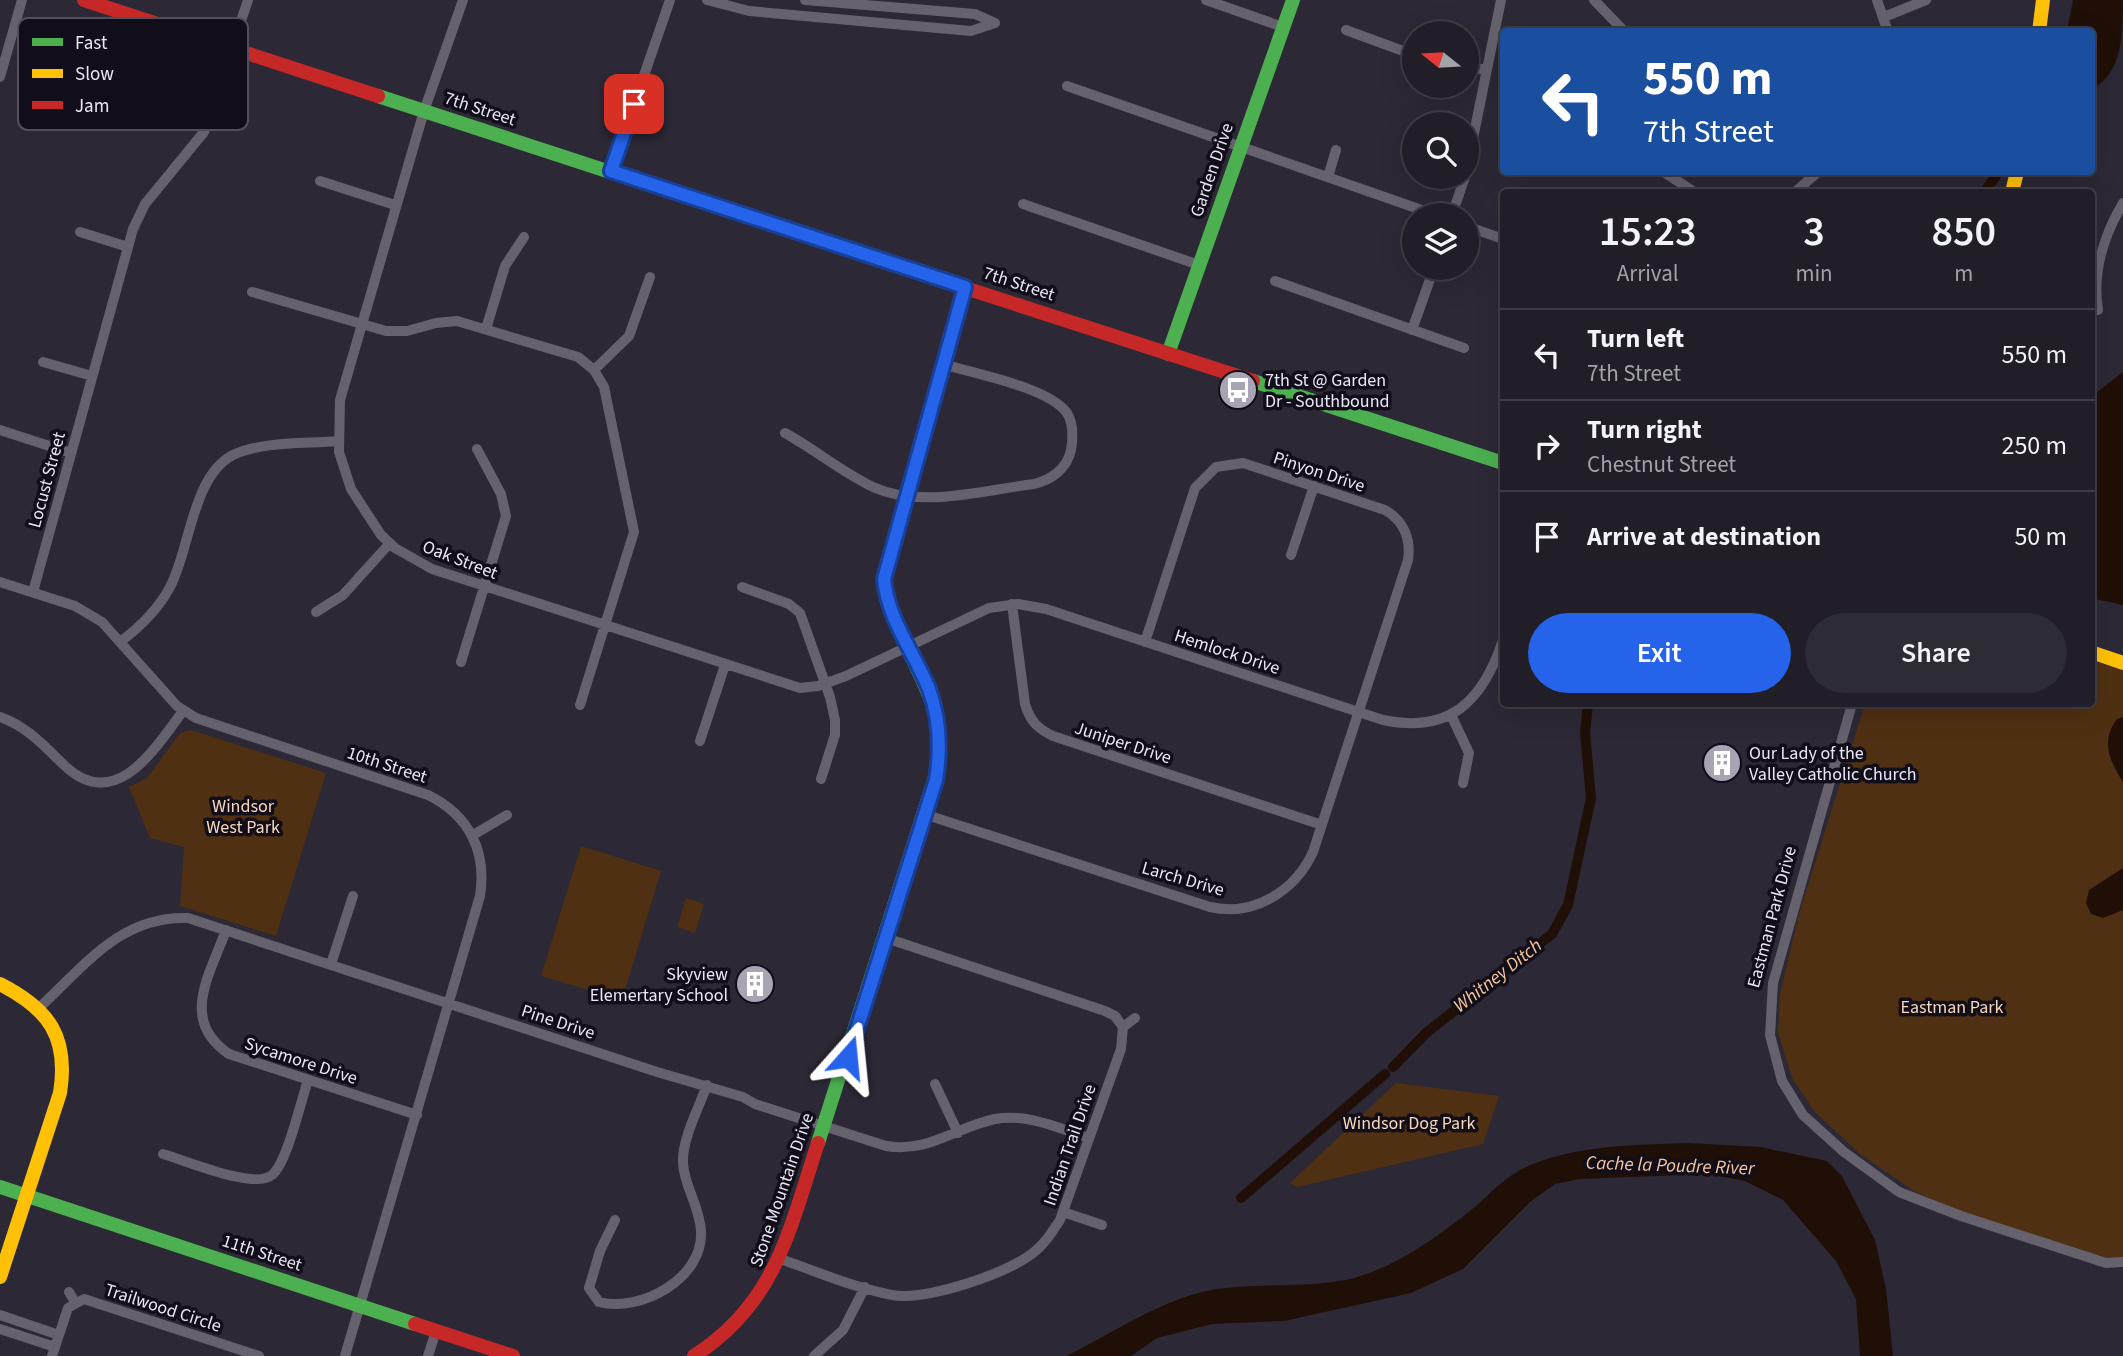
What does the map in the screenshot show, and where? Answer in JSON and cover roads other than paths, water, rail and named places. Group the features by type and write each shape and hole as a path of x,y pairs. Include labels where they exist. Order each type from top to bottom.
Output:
{"street":[{"path":"0,77 22,0"},
{"name":"7th Street","path":"84,0 141,18"},
{"name":"Locust Street","path":"242,18 248,0"},
{"name":"Oak Street","path":"463,0 395,205 340,400 338,441 343,468 351,489 369,520 390,543 432,569 788,687 826,684 908,646"},
{"path":"611,171 670,0"},
{"path":"707,0 749,11 971,31 995,23 975,14 805,0"},
{"path":"1206,0 1283,27"},
{"name":"Garden Drive","path":"1168,354 1293,0"},
{"path":"1478,112 1501,0"},
{"path":"1594,0 1621,28"},
{"path":"1877,0 1887,28"},
{"path":"1885,18 1926,0"},
{"path":"2040,28 2043,0"},
{"path":"1346,30 1402,50"},
{"name":"7th Street","path":"248,52 1500,462"},
{"path":"1479,69 1486,70"},
{"path":"1067,86 1402,203"},
{"name":"Locust Street","path":"33,592 128,247 145,204 205,130"},
{"path":"1328,177 1336,150"},
{"path":"1668,175 1690,189"},
{"path":"1798,189 1815,175"},
{"path":"320,181 395,205"},
{"path":"2098,310 2095,290 2098,267 2123,203"},
{"path":"1023,204 1199,265"},
{"path":"1479,231 1500,238"},
{"path":"80,232 128,247"},
{"path":"486,329 505,266 524,237"},
{"path":"594,370 629,336 650,277"},
{"path":"1412,330 1430,280"},
{"path":"1275,281 1464,348"},
{"name":"Stone Mountain Drive","path":"694,1356 740,1321 760,1297 780,1259 927,815 940,757 939,729 929,689 889,607 884,579 965,287"},
{"path":"252,292 398,331 451,321 573,356 594,370 608,396 634,525 631,544 580,705"},
{"path":"43,362 92,376"},
{"path":"785,433 871,486 906,495 928,497 1034,484 1051,478 1070,456 1071,422 1068,414 1051,398 943,364"},
{"path":"0,430 71,453"},
{"path":"120,642 146,620 171,586 204,487 223,462 234,455 262,448 338,441"},
{"path":"461,662 506,516 501,494 477,449"},
{"name":"Pinyon Drive","path":"1145,642 1195,488 1205,475 1216,467 1236,462 1314,486 1385,510 1401,523 1408,538 1408,560 1358,712"},
{"path":"1291,555 1314,486"},
{"path":"316,612 343,594 390,543"},
{"name":"10th Street","path":"0,582 88,612 120,642 183,711 209,723 428,795 454,812 473,835 482,870 480,896 362,1306 345,1356"},
{"path":"742,587 789,604 800,613 826,684 835,720 835,735 821,779"},
{"name":"Hemlock Drive","path":"908,646 989,608 1012,604 1046,609 1358,712 1409,724 1451,715 1484,687 1500,647"},
{"name":"Juniper Drive","path":"1012,604 1025,704 1028,714 1040,730 1322,825"},
{"path":"2095,653 2123,663"},
{"path":"700,741 725,665"},
{"name":"Eastman Park Drive","path":"1851,707 1773,983 1770,1035 1782,1081 1803,1115 1844,1152 1899,1192 1961,1216 2106,1263 2123,1262"},
{"path":"0,717 35,735 79,775 108,781 124,777 139,768 183,711"},
{"name":"Larch Drive","path":"927,815 1210,907 1229,909 1270,899 1291,884 1307,864 1358,712"},
{"path":"1451,715 1469,753 1463,783"},
{"path":"473,835 507,814"},
{"path":"331,964 353,897"},
{"name":"Pine Drive","path":"40,1007 109,943 132,927 167,917 188,918 657,1072 706,1085 899,1148 929,1145 993,1119 1023,1118 1089,1138"},
{"name":"Sycamore Drive","path":"226,930 201,999 201,1017 206,1034 229,1054 417,1115"},
{"path":"886,938 1105,1011 1115,1016 1123,1027 1135,1018"},
{"path":"0,984 40,1007 57,1037 63,1071 60,1093 0,1277"},
{"name":"Indian Trail Drive","path":"780,1259 892,1295 919,1296 1001,1270 1038,1249 1049,1237 1063,1212 1121,1049 1123,1027"},
{"path":"163,1154 242,1178 267,1178 275,1173 281,1161 308,1080"},
{"path":"935,1084 958,1133"},
{"path":"615,1220 600,1251 589,1288 599,1302 629,1303 654,1295 678,1280 694,1261 701,1231 683,1164 706,1085"},
{"path":"267,1178 272,1190"},
{"name":"11th Street","path":"0,1187 513,1356"},
{"path":"1063,1212 1102,1225"},
{"path":"814,1356 843,1330 865,1287"},
{"path":"0,1329 53,1352 68,1308 75,1302 69,1292"},
{"name":"Trailwood Circle","path":"75,1302 87,1299 259,1356"},
{"path":"0,1315 59,1335"},
{"path":"428,1356 436,1331"}],"water":[{"path":"2073,0 2123,0 2119,51 2110,74 2095,86 2095,28 2068,28"},
{"path":"2123,372 2123,605 2095,599 2095,394"},
{"path":"2123,717 2123,782 2114,767 2108,743 2112,727 2117,719"},
{"path":"2123,868 2123,910 2103,918 2091,914 2086,903 2089,890"},
{"name":"Cache la Poudre River","path":"1688,1143 1760,1147 1827,1161 1842,1176 1875,1240 1886,1289 1893,1356 1860,1356 1856,1299 1836,1261 1783,1200 1745,1181 1708,1174 1580,1179 1555,1184 1530,1202 1463,1269 1411,1293 1284,1321 1212,1324 1157,1338 1131,1356 1067,1356 1155,1309 1192,1295 1247,1286 1337,1281 1371,1272 1419,1248 1476,1206 1509,1177 1541,1161 1603,1148"}],"waterway":[{"name":"Whitney Ditch","path":"1986,189 1997,175"},
{"name":"Whitney Ditch","path":"1393,1067 1426,1033 1552,934 1568,905 1591,798 1585,733 1588,707"},
{"name":"Whitney Ditch","path":"1241,1198 1385,1074"}],"place":[{"name":"7th St @ Garden Dr - Southbound","path":"1238,390"},
{"name":"Our Lady of the Valley Catholic Church","path":"1722,763"},
{"name":"Skyview Elemertary School","path":"755,984"}],"park label":[{"name":"Windsor West Park","path":"243,816"},
{"name":"Eastman Park","path":"1952,1007"},
{"name":"Windsor Dog Park","path":"1409,1123"}]}
